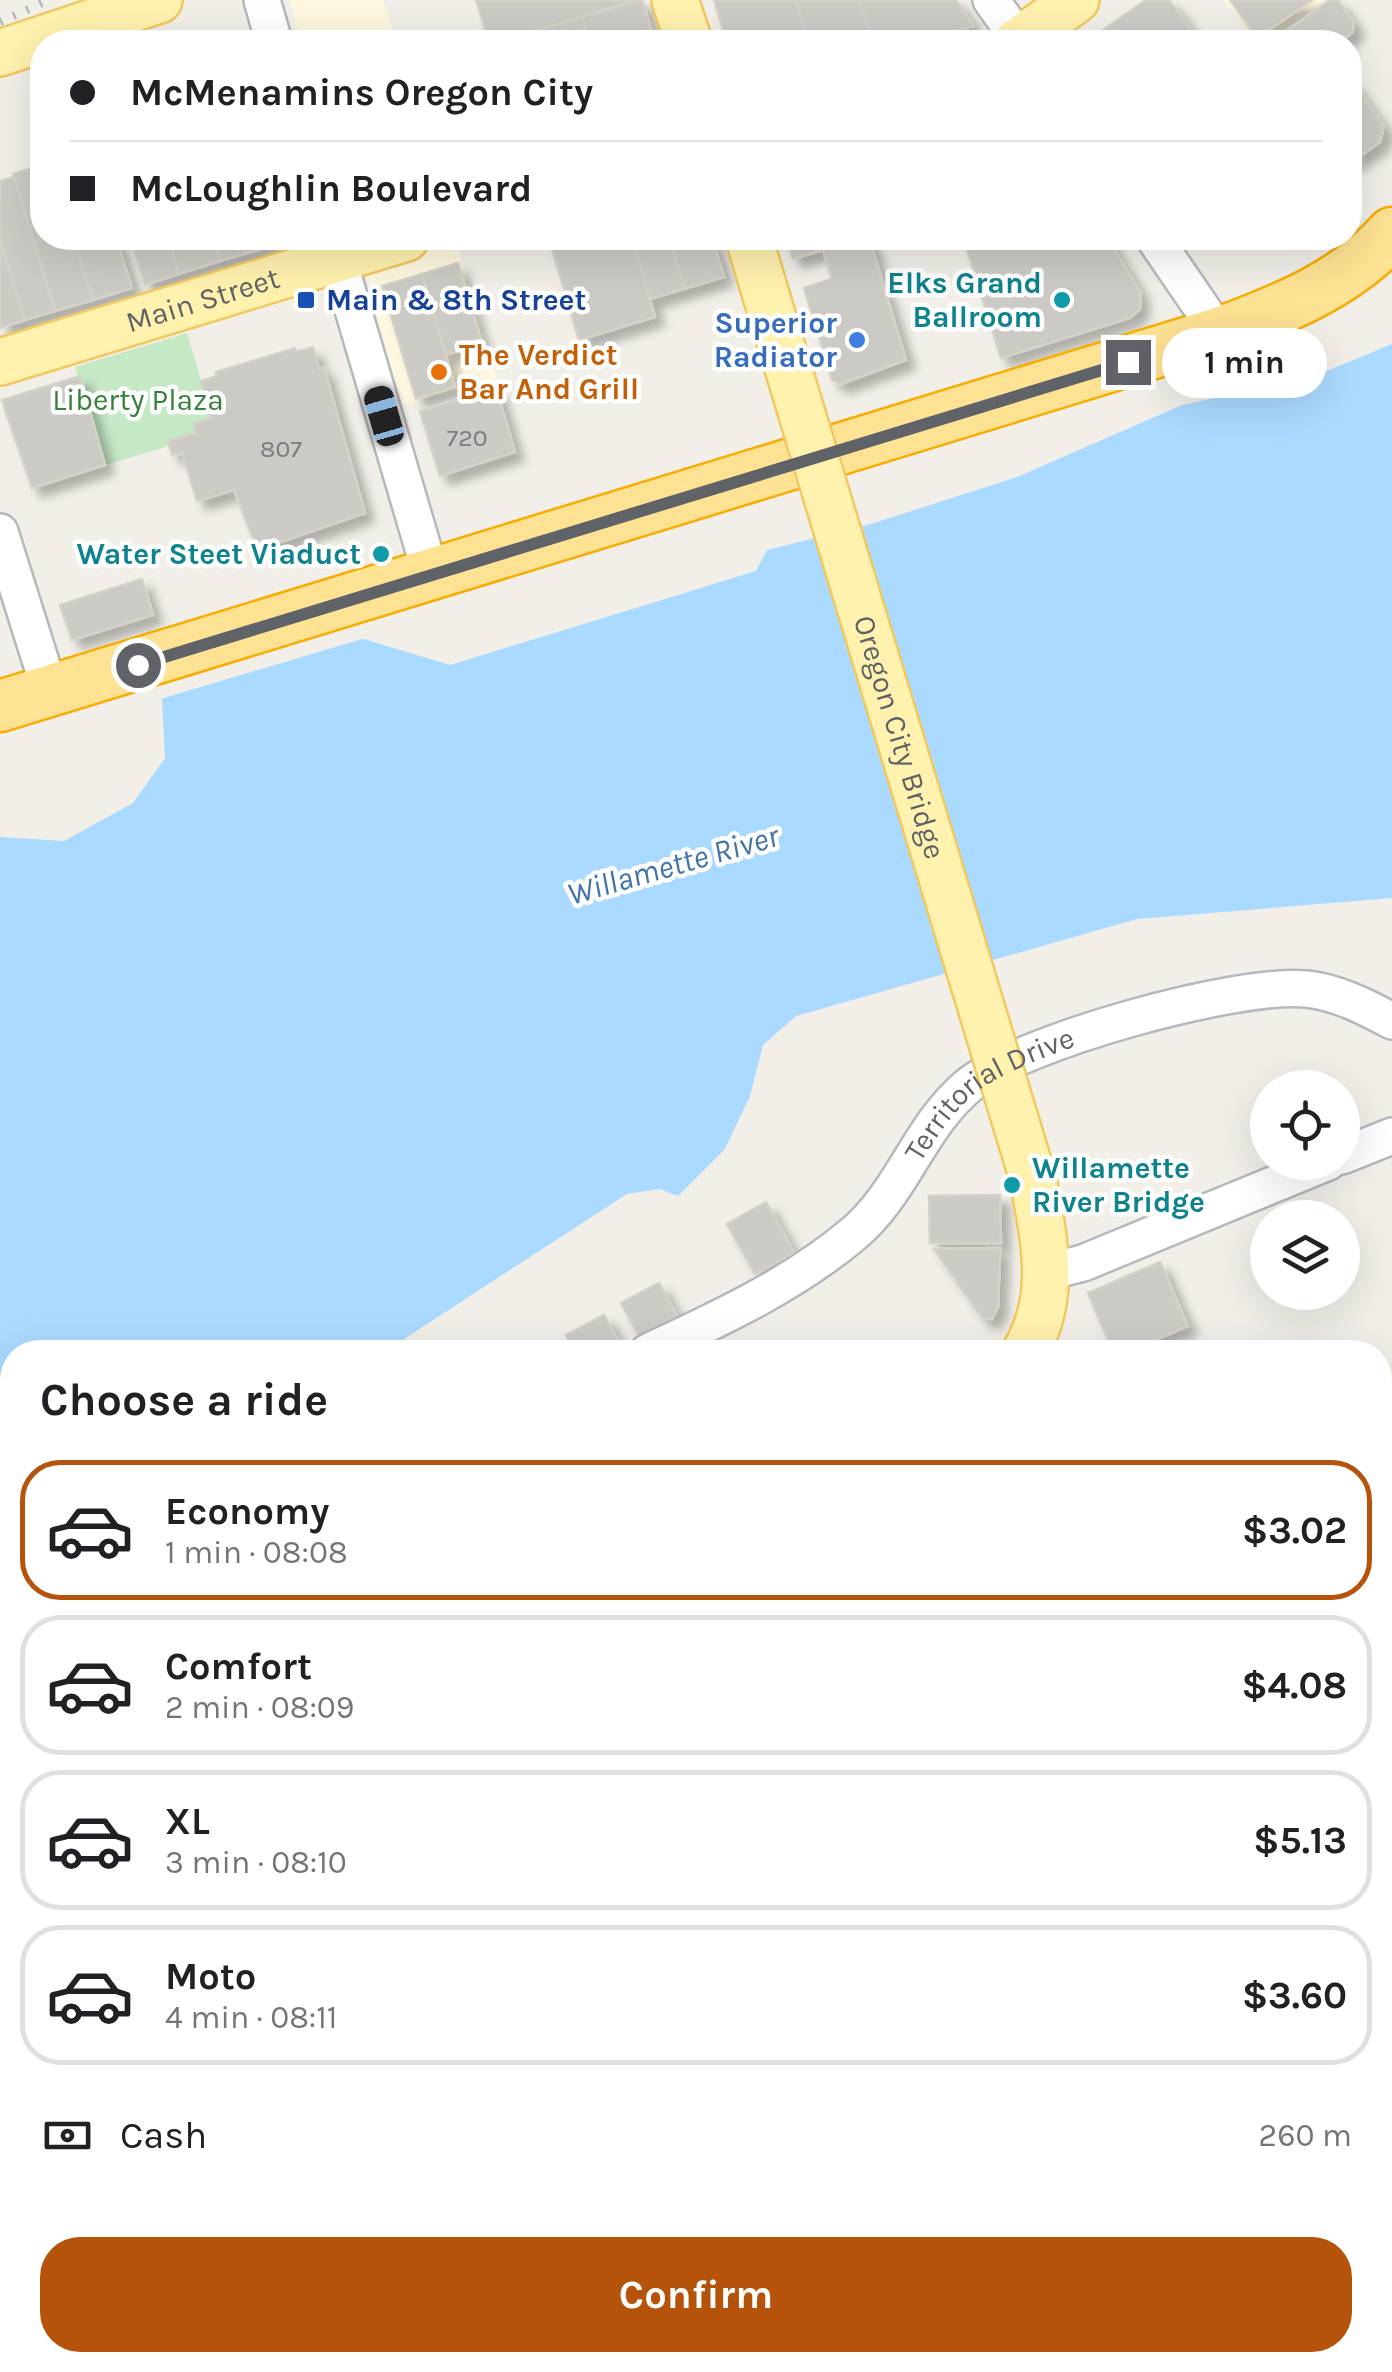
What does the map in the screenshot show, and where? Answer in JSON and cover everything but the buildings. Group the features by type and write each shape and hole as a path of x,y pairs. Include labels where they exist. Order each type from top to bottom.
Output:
{"highway":[{"path":"0,706 1219,332 1320,289 1367,258 1392,233"}],"main road":[{"path":"69,30 159,0"},
{"path":"674,0 685,30"},
{"path":"1035,30 1076,0"},
{"path":"0,53 30,43"},
{"name":"Main Street","path":"0,362 329,250"},
{"name":"Oregon City Bridge","path":"753,250 1032,1179 1047,1272 1037,1327 1031,1340"}],"street":[{"path":"262,0 271,30"},
{"path":"992,0 1011,30"},
{"path":"336,250 430,575"},
{"path":"1162,250 1219,332"},
{"path":"0,532 57,689"},
{"name":"Territorial Drive","path":"672,1340 783,1284 852,1235 889,1198 954,1100 969,1084 1022,1052 1241,991 1309,989 1362,1005 1392,1021"},
{"path":"1360,1149 1392,1136"},
{"path":"1047,1272 1083,1263 1284,1180"}],"shaded area":[{"path":"289,0 383,0 393,30 298,30"},
{"path":"1224,0 1325,0 1282,30 1245,30"},
{"path":"358,250 459,250 497,380 402,405"}],"green space":[{"name":"Liberty Plaza","path":"187,333 212,418 194,423 196,433 169,441 169,446 105,465 75,367"}],"water":[{"name":"Willamette River","path":"1392,344 1392,898 1137,919 796,1016 763,1045 750,1096 725,1149 678,1196 660,1189 627,1194 402,1340 0,1340 0,837 64,841 133,803 165,758 162,698 354,636 450,665 756,571 767,550 871,524 1017,477 1182,405 1310,378"}],"pier":[{"path":"352,631 372,636 157,700 161,693"}],"railway":[{"path":"0,22 49,0"}],"place":[{"name":"Main & 8th Street","path":"306,300"},
{"name":"Elks Grand Ballroom","path":"1062,300"},
{"name":"Superior Radiator","path":"857,340"},
{"name":"The Verdict Bar And Grill","path":"439,372"},
{"name":"Water Steet Viaduct","path":"381,554"},
{"name":"Willamette River Bridge","path":"1012,1185"}],"route":[{"path":"138,665 1128,362"}]}
